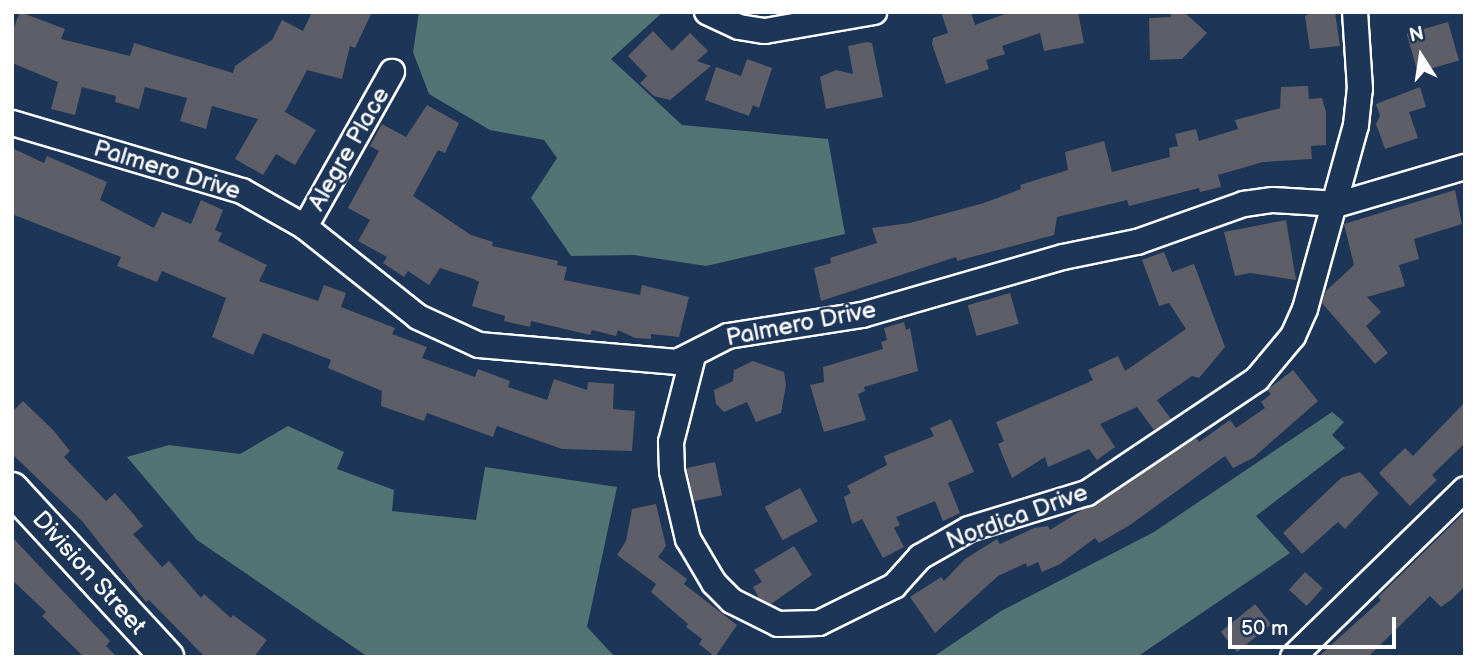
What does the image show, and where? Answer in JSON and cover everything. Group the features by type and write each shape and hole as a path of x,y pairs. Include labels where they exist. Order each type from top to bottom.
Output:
{"street":[{"path":"707,12 739,27 765,31 874,12"},
{"name":"Nordica Drive","path":"693,356 674,415 671,442 672,471 688,539 699,562 723,592 755,615 778,624 819,623 894,586 920,557 969,529 1087,493 1257,379 1293,336 1305,309 1334,204 1360,89 1355,12"},
{"name":"Alegre Place","path":"305,227 392,72"},
{"name":"Palmero Drive","path":"12,123 204,177 242,191 305,227 418,317 479,345 677,362 728,336 862,314 1063,257 1137,242 1244,204 1273,200 1334,204 1465,167"},
{"name":"Division Street","path":"12,489 167,657"},
{"path":"1293,657 1465,489"}],"green space":[{"path":"419,12 663,12 611,59 682,125 828,139 845,234 706,266 634,255 571,256 531,198 557,158 544,140 490,130 429,94 413,52"},
{"path":"1332,412 1344,422 1332,435 1345,448 1256,516 1290,553 1137,657 933,657 1001,611 1154,532"},
{"path":"288,426 344,452 337,469 394,490 392,511 476,520 485,467 617,487 587,627 615,657 368,657 197,540 127,457 169,445 240,454"}],"building":[{"path":"20,12 65,29 61,39 130,56 134,43 233,73 235,66 272,40 282,20 303,31 312,12 372,12 355,48 350,46 342,79 307,70 285,112 316,130 295,165 276,154 263,175 235,159 258,119 212,106 206,129 180,121 187,98 145,87 139,109 115,102 116,96 82,87 75,115 51,109 58,82 12,63 12,32"},
{"path":"941,12 971,12 975,25 1010,12 1078,12 1084,43 1044,51 1040,33 1002,46 1005,54 986,60 989,69 946,84 932,44 933,38 948,33"},
{"path":"1171,12 1184,12 1207,33 1182,59 1150,60 1149,18 1171,17"},
{"path":"1313,12 1335,12 1340,46 1310,49 1305,16"},
{"path":"1448,22 1459,60 1418,72 1407,34"},
{"path":"653,31 672,51 690,33 708,51 697,61 711,66 670,100 654,96 640,83 647,76 628,56"},
{"path":"872,43 883,97 826,109 820,77 836,70 853,74 848,46"},
{"path":"747,59 772,68 759,108 753,105 749,116 705,100 716,67 741,76"},
{"path":"1308,86 1309,99 1322,98 1326,112 1326,145 1311,146 1312,159 1263,162 1218,175 1221,187 1200,192 1199,188 1129,206 1127,200 1057,217 1054,235 957,261 956,257 821,301 814,268 831,263 830,258 877,243 872,228 910,223 984,203 1021,189 1020,185 1068,170 1065,152 1104,141 1112,172 1170,157 1169,148 1178,146 1175,134 1196,129 1199,141 1238,129 1235,120 1280,108 1281,87"},
{"path":"1420,87 1426,107 1409,112 1418,138 1385,149 1376,124 1380,116 1376,104"},
{"path":"427,105 459,123 445,153 438,150 413,196 471,235 493,242 492,246 558,261 557,265 567,267 564,280 640,295 642,285 689,297 679,337 651,334 651,339 635,338 618,330 616,336 592,330 590,335 531,321 530,327 504,321 505,316 472,306 479,282 474,279 440,268 429,285 408,271 404,277 383,263 387,257 358,241 370,220 348,208 379,151 370,146 382,124 406,137"},
{"path":"12,148 44,163 47,156 107,182 100,200 154,228 162,212 191,224 201,200 223,210 215,230 222,233 218,241 267,265 259,281 318,301 324,285 346,293 341,307 395,328 392,334 427,347 422,358 475,377 478,369 510,381 508,387 547,400 554,379 587,390 588,382 614,384 613,409 635,411 632,451 562,449 497,426 493,437 427,413 424,421 381,406 382,391 328,368 331,360 263,333 253,355 212,337 226,298 162,271 157,282 117,266 121,257 12,214"},
{"path":"1455,190 1462,224 1414,239 1419,259 1399,265 1405,286 1367,297 1381,312 1366,326 1388,353 1375,364 1322,303 1326,291 1354,265 1344,224"},
{"path":"1286,220 1296,280 1250,273 1235,276 1224,232"},
{"path":"1164,252 1172,272 1194,264 1225,347 1199,378 1192,376 1157,400 1171,419 1154,430 1137,407 1100,424 1115,447 1097,460 1089,449 1048,467 1045,457 1012,478 998,444 1004,441 996,422 1093,380 1088,370 1118,356 1125,371 1186,329 1169,303 1159,306 1142,260"},
{"path":"1010,293 1019,324 977,336 968,305"},
{"path":"904,322 906,330 910,328 918,371 864,387 865,391 858,394 866,420 824,432 810,385 824,382 823,367 883,349 881,342 887,340 884,328"},
{"path":"753,361 784,372 786,385 781,413 756,422 747,402 724,412 716,404 714,390 733,381 734,370"},
{"path":"1293,370 1318,401 1253,458 1233,468 1225,456 1130,525 1099,543 1095,538 1060,564 1042,572 1038,562 1027,567 1026,563 998,576 935,633 910,597 941,577 944,581 965,559 997,539 1000,544 1034,528 1048,526 1050,530 1196,438 1199,442 1230,420 1236,428 1265,408 1261,402 1271,394 1267,390"},
{"path":"23,401 54,431 70,451 64,457 106,501 115,493 130,510 143,526 133,534 162,567 169,561 201,598 204,594 231,618 233,615 267,640 254,657 205,657 149,600 146,602 82,521 12,454 12,412"},
{"path":"1465,402 1465,443 1432,475 1437,480 1410,506 1379,473 1405,448 1413,456"},
{"path":"951,419 974,472 948,483 960,513 943,521 935,501 896,517 900,525 894,528 904,547 883,558 862,519 852,524 844,497 851,493 847,486 887,465 884,456 934,436 930,428"},
{"path":"715,462 722,495 694,501 687,468"},
{"path":"1360,472 1379,493 1345,529 1338,522 1302,554 1283,533 1341,478"},
{"path":"800,488 818,522 783,540 765,507"},
{"path":"656,504 666,546 658,557 687,579 684,584 737,625 715,657 699,644 702,639 686,627 688,624 651,592 656,584 617,555 626,541 632,509"},
{"path":"1465,512 1465,586 1452,599 1441,607 1430,596 1368,657 1318,657 1381,600 1378,597"},
{"path":"12,537 110,641 106,646 117,657 84,657 42,616 46,612 12,580"},
{"path":"794,546 812,575 771,604 759,598 753,587 762,582 754,570"},
{"path":"1305,572 1323,588 1307,606 1289,590"},
{"path":"1255,604 1271,624 1237,652 1221,632"}]}
